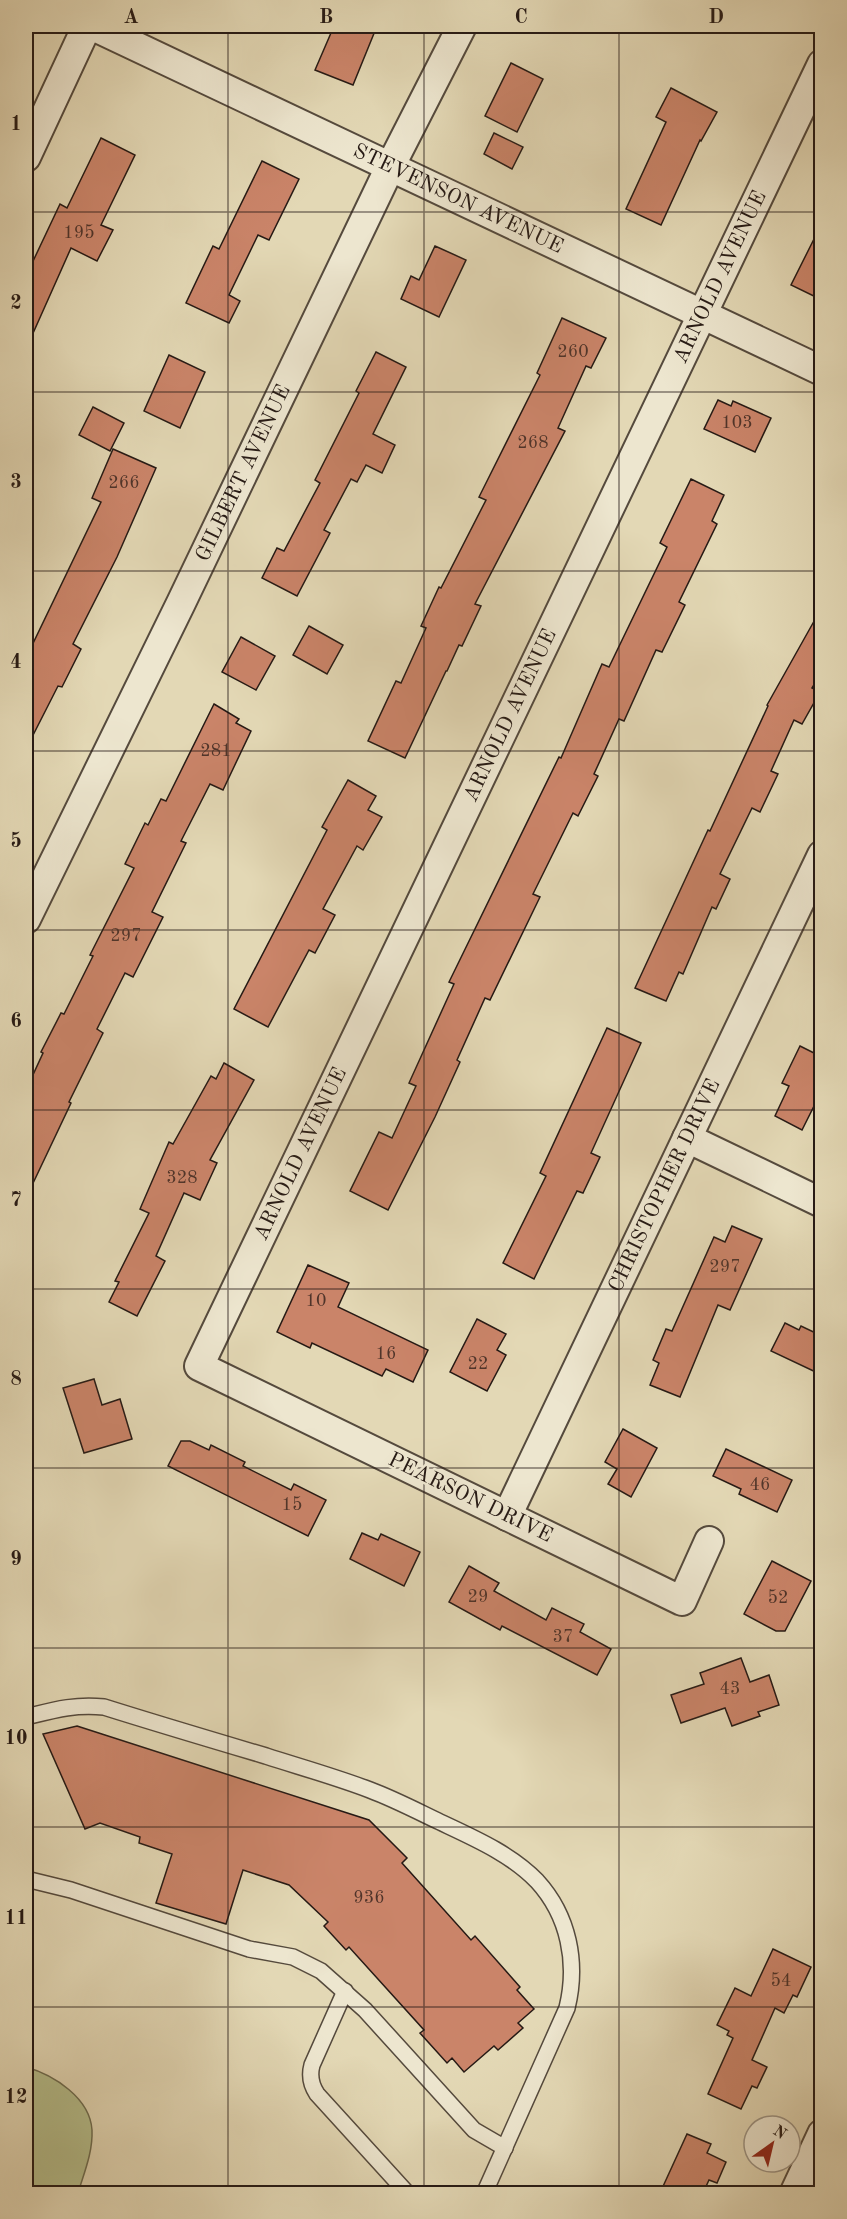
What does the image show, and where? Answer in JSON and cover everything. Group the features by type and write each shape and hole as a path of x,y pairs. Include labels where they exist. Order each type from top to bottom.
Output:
{"street":[{"path":"26,157 87,26"},
{"name":"STEVENSON AVENUE","path":"93,26 391,165 822,371"},
{"name":"GILBERT AVENUE","path":"26,919 181,603 391,165 462,26"},
{"name":"ARNOLD AVENUE","path":"199,1366 822,64"},
{"name":"CHRISTOPHER DRIVE","path":"507,1516 822,855"},
{"path":"687,1138 822,1203"},
{"name":"PEARSON DRIVE","path":"199,1366 682,1601 709,1541"},
{"path":"794,2193 822,2133"}],"lane":[{"path":"26,1717 68,1706 104,1707 340,1779 394,1800 456,1829 514,1861 528,1872 554,1904 565,1928 571,1955 572,1982 567,2008 484,2193"},
{"path":"26,1879 71,1890 249,1949 293,1957 321,1971 365,2010 474,2130 505,2148"},
{"path":"345,1991 312,2065 310,2075 312,2085 317,2094 408,2193"}],"green space":[{"path":"26,2067 59,2082 78,2098 90,2118 91,2146 78,2193 26,2193"}],"building":[{"path":"334,26 377,26 353,85 315,70"},
{"path":"511,63 543,79 517,132 485,116"},
{"path":"671,88 717,112 700,140 661,225 626,209 666,122 656,117"},
{"path":"494,133 523,147 512,169 484,154"},
{"path":"101,138 135,155 101,225 113,230 97,261 71,248 26,349 26,276 60,204 67,208"},
{"path":"262,161 299,179 269,240 258,235 229,295 240,301 229,323 186,303 213,246 219,249"},
{"path":"822,223 822,300 791,285"},
{"path":"435,246 466,260 439,317 401,299 411,276 419,280"},
{"path":"562,318 606,338 591,368 586,366 558,428 565,431 475,604 481,606 462,646 459,645 446,671 405,758 368,741 396,681 401,683 426,628 421,626 439,587 441,588 486,500 479,497 540,375 537,373"},
{"path":"376,352 406,367 373,434 395,445 382,473 366,465 357,482 351,479 324,530 330,533 297,596 262,578 277,548 284,551 320,483 315,480 359,393 356,391"},
{"path":"169,355 205,372 180,428 144,411"},
{"path":"718,400 731,406 733,401 771,418 755,452 704,429"},
{"path":"93,407 124,423 110,451 79,435"},
{"path":"113,449 156,468 117,557 73,644 81,649 62,687 58,686 26,749 26,658 101,502 92,498"},
{"path":"691,479 724,495 712,521 717,524 679,602 685,605 662,652 656,650 624,721 619,719 594,774 598,776 578,816 573,813 533,894 540,897 490,1000 485,998 435,1117 388,1210 350,1191 379,1132 392,1138 416,1086 409,1083 454,984 449,982 559,757 561,758 602,664 609,667 667,547 660,543"},
{"path":"822,607 822,672 812,688 820,692 802,724 794,720 771,771 778,774 760,812 752,808 720,874 730,879 716,909 712,907 683,974 679,972 666,1001 635,988 767,705"},
{"path":"309,626 343,645 327,674 293,655"},
{"path":"241,637 275,656 256,690 222,672"},
{"path":"214,704 239,719 236,723 251,731 223,790 210,784 181,841 186,843 152,912 163,917 133,977 125,973 97,1029 103,1033 26,1198 26,1090 43,1053 41,1052 61,1013 64,1014 93,956 90,955 134,868 125,864 145,823 148,825 161,799 166,801"},
{"path":"348,780 376,796 368,810 382,817 363,850 357,846 323,909 335,915 315,953 309,950 268,1027 234,1009 327,830 322,827"},
{"path":"607,1028 641,1043 591,1153 600,1157 583,1193 577,1191 534,1279 503,1263 546,1176 540,1173"},
{"path":"800,1046 822,1057 822,1090 802,1130 775,1116 789,1086 782,1083"},
{"path":"224,1063 254,1080 210,1160 217,1163 200,1200 184,1193 156,1256 165,1261 137,1316 109,1302 119,1282 115,1281 149,1213 140,1209 169,1142 173,1144 211,1076 216,1079"},
{"path":"732,1226 762,1239 730,1310 718,1305 680,1397 650,1385 659,1363 653,1360 666,1329 672,1331 714,1237 725,1242"},
{"path":"308,1265 349,1283 338,1307 428,1350 413,1382 386,1369 382,1376 312,1343 310,1348 277,1332"},
{"path":"477,1319 506,1334 497,1350 506,1355 487,1391 450,1372"},
{"path":"785,1323 799,1330 801,1326 822,1336 822,1375 771,1351"},
{"path":"94,1379 102,1405 120,1399 132,1439 84,1453 63,1388"},
{"path":"623,1429 657,1448 631,1497 608,1484 617,1469 605,1462"},
{"path":"181,1441 190,1441 209,1450 211,1445 245,1462 243,1466 291,1490 294,1484 326,1500 308,1536 168,1466"},
{"path":"726,1449 792,1480 777,1512 739,1494 741,1489 713,1476"},
{"path":"362,1533 378,1540 381,1534 420,1552 404,1586 350,1559"},
{"path":"772,1561 811,1581 785,1631 776,1631 744,1614"},
{"path":"469,1566 499,1583 494,1591 546,1620 552,1608 584,1624 580,1632 611,1649 597,1675 502,1626 500,1630 449,1602"},
{"path":"741,1658 750,1682 769,1675 779,1705 758,1712 760,1716 732,1726 725,1708 681,1723 671,1695 704,1684 700,1673"},
{"path":"77,1726 369,1820 407,1858 402,1863 471,1940 475,1936 520,1987 517,1990 534,2009 518,2023 523,2028 498,2050 494,2046 464,2072 452,2058 447,2063 420,2033 424,2030 349,1947 346,1950 324,1926 328,1922 289,1885 243,1870 226,1924 156,1903 172,1854 139,1843 140,1837 100,1823 85,1829 43,1734"},
{"path":"773,1949 811,1967 797,1997 793,1995 784,2013 775,2008 752,2060 767,2067 757,2088 752,2086 741,2109 708,2094 733,2038 727,2035 729,2031 717,2025 735,1988 751,1996"},
{"path":"687,2134 711,2144 707,2153 726,2162 717,2183 709,2180 703,2193 660,2193"}]}
